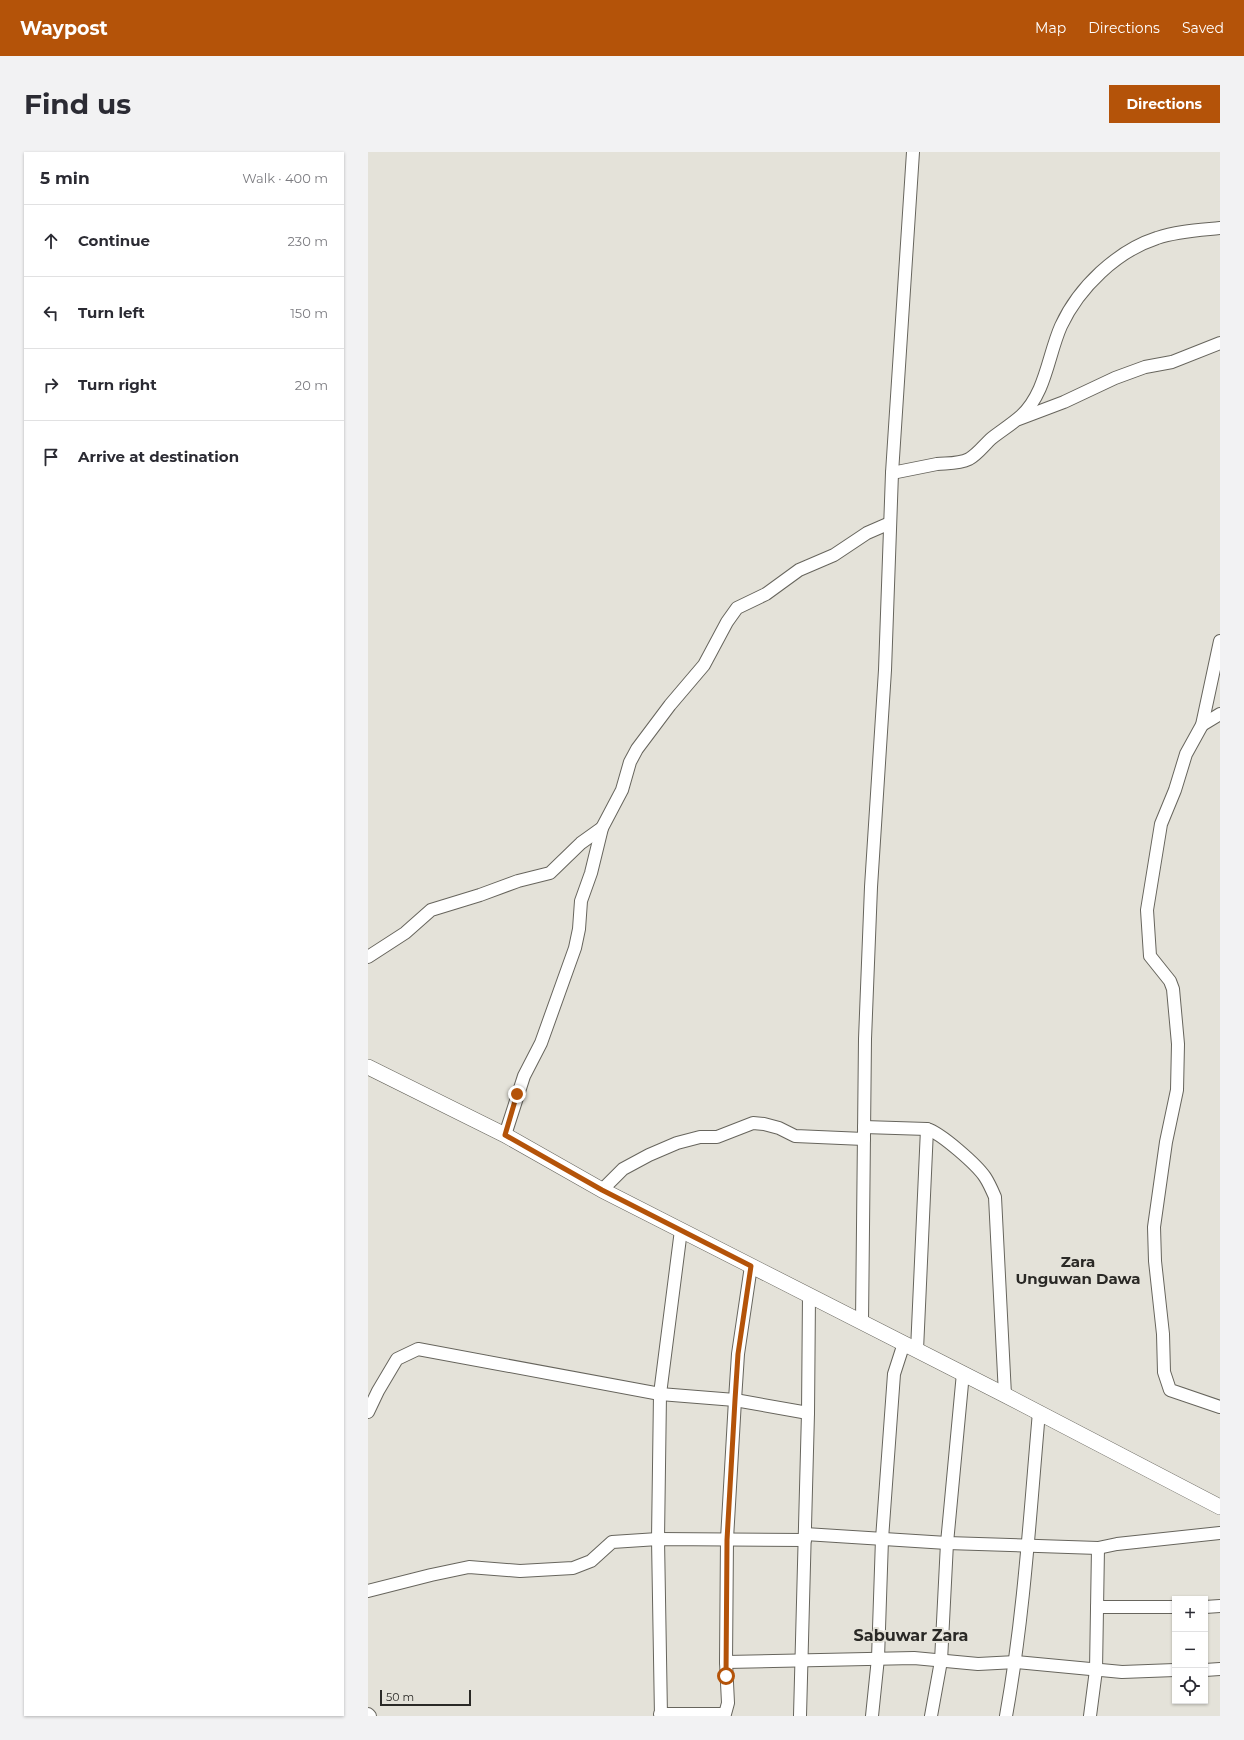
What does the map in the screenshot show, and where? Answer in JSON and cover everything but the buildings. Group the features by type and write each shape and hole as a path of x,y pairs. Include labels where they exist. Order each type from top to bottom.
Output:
{"street":[{"path":"862,1322 865,1039 871,887 885,670 892,473 913,152"},
{"path":"892,473 937,464 961,462 970,458 1015,420 1031,404 1047,372 1062,326 1078,297 1092,281 1133,248 1158,238 1201,229 1220,228"},
{"path":"1015,420 1064,402 1115,378 1145,367 1172,362 1220,343"},
{"path":"505,1135 524,1076 541,1042 575,948 579,929 581,901 591,873 602,828 622,790 630,762 637,749 670,705 704,665 727,622 737,608 766,594 799,570 834,555 867,533 890,523"},
{"path":"1220,641 1202,725 1186,754 1175,790 1161,824 1147,910 1150,956 1170,981 1173,989 1178,1044 1177,1090 1166,1142 1154,1226 1155,1261 1162,1326 1164,1372 1170,1390 1220,1407"},
{"path":"1202,725 1220,714"},
{"path":"368,957 405,933 431,910 550,873 580,844 602,828"},
{"path":"368,1067 505,1135 602,1190 1005,1394 1220,1507"},
{"path":"602,1190 623,1169 649,1155 677,1143 700,1137 717,1137 753,1123 779,1128 796,1136 864,1139"},
{"path":"864,1127 927,1129 934,1131 962,1154 985,1177 995,1197 1005,1394"},
{"path":"917,1350 927,1129"},
{"path":"681,1230 660,1394 658,1539 661,1715 725,1714 728,1703 726,1662 727,1540 738,1354 751,1266"},
{"path":"800,1716 808,1413 809,1295"},
{"path":"872,1716 878,1658 882,1539 894,1374 904,1343"},
{"path":"368,1412 372,1394 397,1359 418,1349 660,1394 735,1400 808,1413"},
{"path":"931,1716 941,1661 947,1543 963,1373"},
{"path":"1006,1716 1016,1662 1028,1546 1038,1412"},
{"path":"368,1591 469,1567 520,1571 573,1568 591,1560 612,1542 658,1539 727,1540 805,1537 1098,1548 1116,1544 1220,1533"},
{"path":"1090,1716 1096,1670 1098,1548"},
{"path":"1208,1606 1220,1606"},
{"path":"1097,1607 1172,1607"},
{"path":"726,1662 914,1658 978,1664 1016,1662 1122,1672 1172,1670"},
{"path":"1208,1670 1220,1669"}],"district":[{"name":"Zara Unguwan Dawa","path":"1078,1270"},
{"name":"Sabuwar Zara","path":"911,1635"}],"route":[{"path":"517,1094 505,1135 602,1190 751,1266 738,1354 735,1400 727,1540 726,1676"}]}
